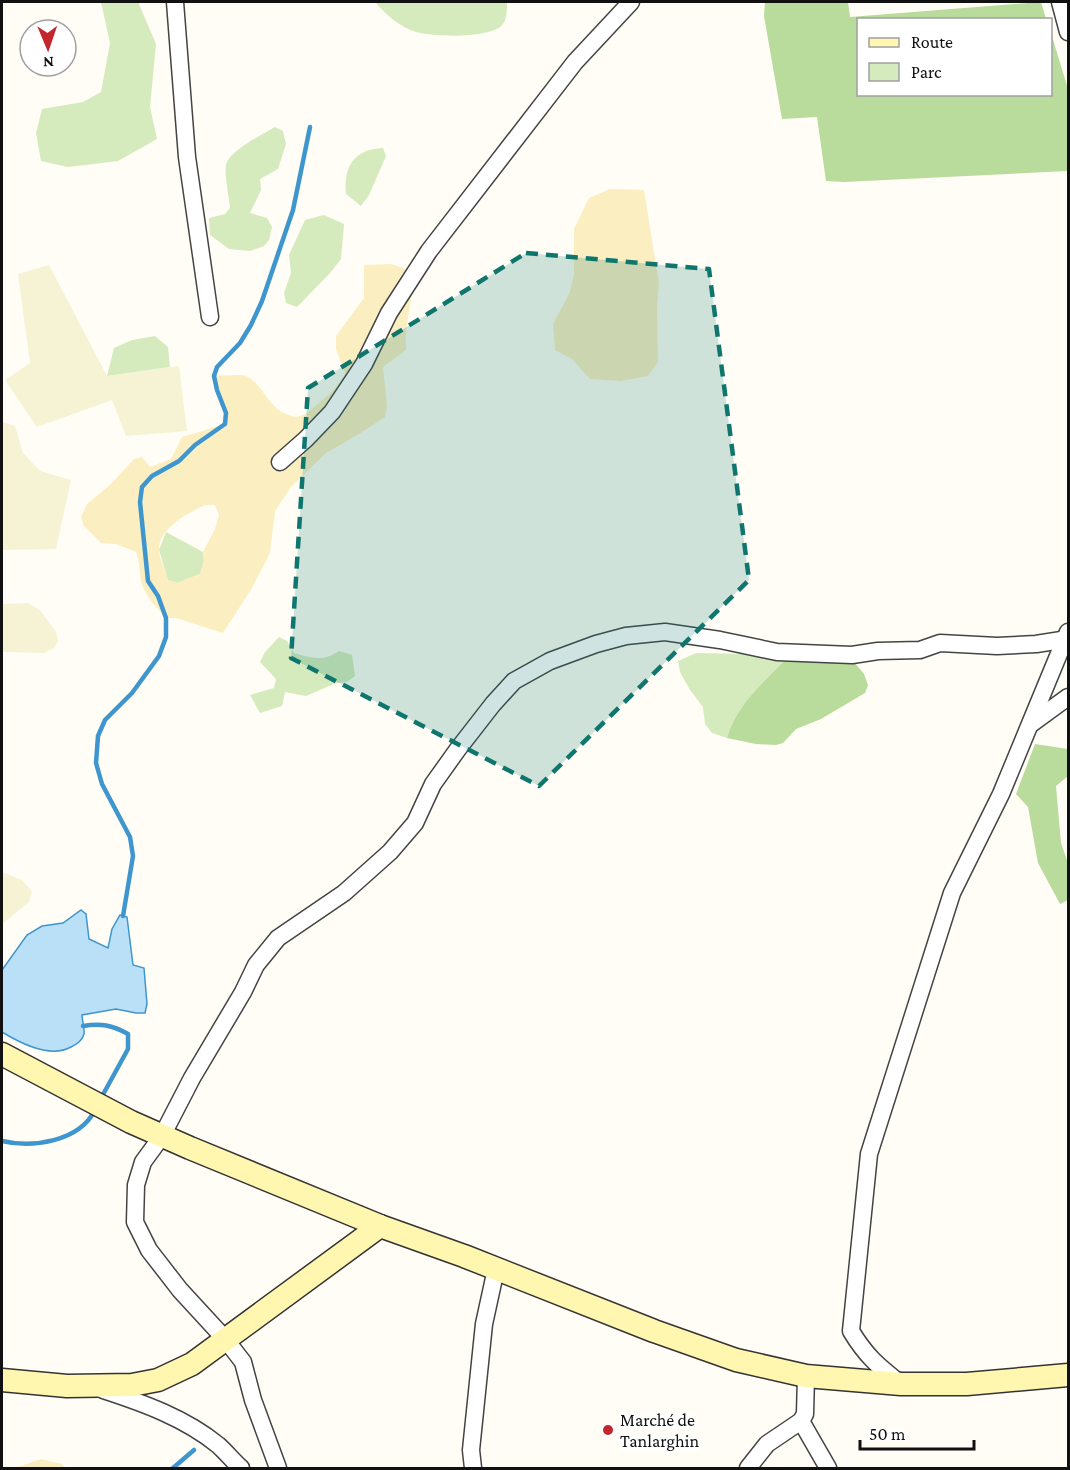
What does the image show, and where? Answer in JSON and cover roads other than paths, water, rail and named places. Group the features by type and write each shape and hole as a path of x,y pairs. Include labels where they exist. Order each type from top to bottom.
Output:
{"street":[{"path":"175,2 187,157 210,317"},
{"path":"279,462 332,412 364,364 389,313 429,251 575,62 631,2"},
{"path":"1060,2 1068,32"},
{"path":"279,1468 253,1400 243,1362 180,1290 149,1250 135,1222 136,1185 143,1162 162,1136 256,965 278,938 344,893 390,852 415,823 433,784 514,681 550,661 626,636 664,632 720,640 777,652 852,655 878,651 920,650 940,643 997,646 1067,637"},
{"path":"901,1383 878,1366 863,1351 852,1331 869,1154 952,893 1001,794 1067,637"},
{"path":"1030,724 1068,697"},
{"path":"2,1054 162,1136 380,1226 736,1360 806,1376 901,1383 967,1383 1068,1375"},
{"path":"2,1380 67,1386 132,1384 158,1380 192,1364 380,1226"},
{"path":"473,1468 471,1450 484,1324 496,1269"},
{"path":"748,1468 767,1444 801,1421 805,1414 806,1376"},
{"path":"90,1385 149,1406 200,1432 219,1446 241,1468"},
{"path":"801,1421 828,1468"}],"water":[{"path":"81,910 86,914 89,939 108,948 112,929 120,915 127,917 133,965 144,968 147,1004 145,1013 116,1009 82,1015 84,1034 82,1039 63,1050 45,1050 17,1041 2,1032 2,970 27,935 42,926 63,923"}],"waterway":[{"path":"123,916 133,856 130,837 102,784 96,763 98,736 105,720 132,693 159,656 166,637 166,618 158,596 148,581 140,502 142,487 152,476 179,461 195,445 225,424 226,413 214,376 217,367 240,343 262,301 293,210 310,127"},
{"path":"83,1026 106,1026 128,1034 128,1049 100,1100"},
{"path":"2,1141 27,1144 54,1140 78,1129 88,1121 95,1110"},
{"path":"173,1468 194,1450"}],"place":[{"name":"Marché de Tanlarghin","path":"608,1430"}]}
